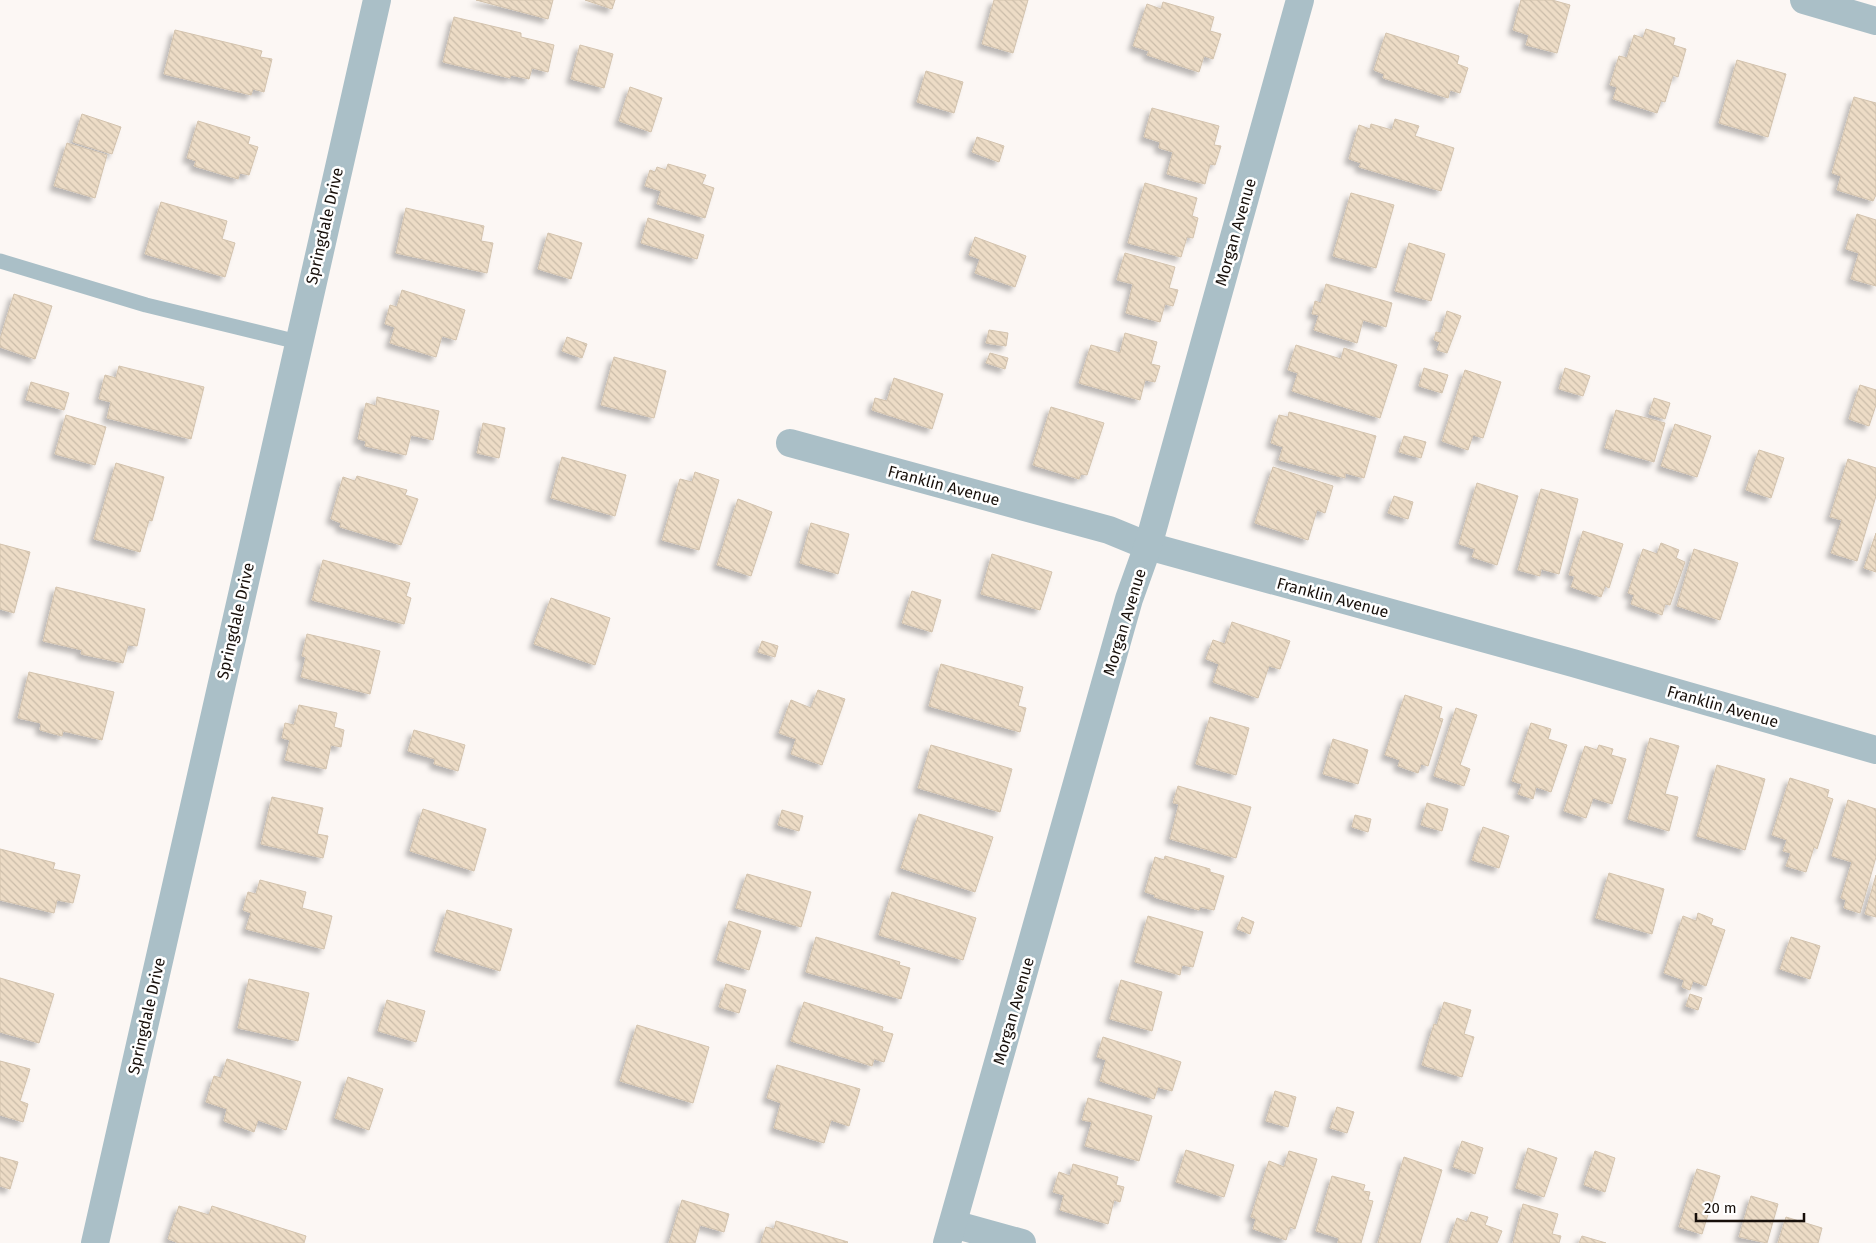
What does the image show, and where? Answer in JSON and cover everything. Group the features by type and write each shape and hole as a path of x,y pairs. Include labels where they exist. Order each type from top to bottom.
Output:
{"street":[{"name":"Springdale Drive","path":"95,1243 377,0"},
{"name":"Morgan Avenue","path":"950,1233 1129,599 1148,546 1300,0"},
{"path":"1811,1 1876,21"},
{"name":"Franklin Avenue","path":"790,443 1110,530 1148,546 1573,663 1876,750"},
{"path":"950,1233 1022,1243"}],"lane":[{"path":"0,261 146,305 298,342"}],"building":[{"path":"476,0 553,0 548,19"},
{"path":"585,0 615,0 612,9"},
{"path":"994,0 1028,0 1013,53 982,44"},
{"path":"1521,0 1552,0 1570,5 1557,53 1526,45 1529,35 1513,30"},
{"path":"1163,2 1214,17 1210,31 1221,34 1213,59 1204,56 1199,72 1147,55 1149,51 1133,46 1147,4 1161,9"},
{"path":"454,17 521,33 521,37 554,45 548,72 532,68 529,79 511,75 510,78 443,62"},
{"path":"1646,29 1675,38 1673,45 1686,49 1678,77 1673,75 1665,102 1661,101 1657,113 1613,99 1617,87 1610,85 1619,56 1627,58 1634,35 1643,38"},
{"path":"175,30 262,51 260,57 272,59 264,92 253,89 251,95 164,74"},
{"path":"1386,33 1459,56 1457,64 1468,68 1460,93 1450,90 1448,98 1383,78 1384,74 1374,70"},
{"path":"580,45 613,54 604,88 571,79"},
{"path":"1737,60 1786,74 1768,137 1719,123"},
{"path":"926,71 963,82 954,113 917,102"},
{"path":"630,87 662,98 651,132 619,121"},
{"path":"1854,97 1876,103 1876,195 1873,201 1837,190 1841,176 1832,173"},
{"path":"1152,108 1219,126 1214,145 1221,146 1215,165 1210,164 1205,184 1167,174 1173,152 1159,148 1160,142 1144,137"},
{"path":"82,114 121,127 112,154 73,142"},
{"path":"1395,119 1419,126 1415,136 1454,148 1441,191 1359,167 1361,163 1349,159 1359,125 1370,129 1371,124 1392,130"},
{"path":"198,121 250,137 248,144 258,147 249,175 240,173 238,179 194,166 196,161 187,158"},
{"path":"977,137 1004,146 999,162 972,152"},
{"path":"67,143 107,155 95,198 54,186"},
{"path":"668,164 706,175 702,184 714,188 705,218 657,204 661,191 645,186 650,170 655,172 657,167 666,170"},
{"path":"1145,183 1197,198 1192,216 1198,218 1193,238 1187,237 1181,257 1128,243"},
{"path":"1351,193 1394,205 1376,268 1333,256"},
{"path":"161,202 227,221 222,239 235,243 225,277 145,254"},
{"path":"406,208 484,226 481,241 493,243 487,273 396,253"},
{"path":"1857,214 1876,220 1876,286 1851,279 1859,253 1846,249"},
{"path":"648,218 704,235 697,259 641,243"},
{"path":"548,233 582,243 571,279 538,269"},
{"path":"975,237 1026,256 1015,287 975,273 980,259 969,255"},
{"path":"1409,243 1445,254 1431,301 1395,291"},
{"path":"1125,253 1175,267 1169,288 1178,290 1173,306 1165,304 1160,322 1126,313 1133,284 1117,280"},
{"path":"1326,284 1392,303 1386,327 1363,320 1357,343 1314,330 1319,315 1312,314 1315,301 1321,303"},
{"path":"402,290 465,310 456,340 442,336 436,357 390,343 395,327 385,324 390,305 397,307"},
{"path":"14,294 52,306 35,359 0,347 0,339"},
{"path":"1447,311 1461,316 1447,353 1437,350 1440,342 1434,340 1436,332 1441,333"},
{"path":"989,330 1008,333 1006,346 986,343"},
{"path":"1125,333 1157,342 1151,364 1160,366 1155,382 1145,380 1140,400 1079,383 1091,345 1120,353"},
{"path":"567,337 587,344 582,358 562,351"},
{"path":"1296,345 1341,359 1344,348 1397,365 1380,418 1292,391 1298,373 1288,370"},
{"path":"990,353 1008,358 1005,369 986,363"},
{"path":"614,357 666,371 654,418 601,405"},
{"path":"119,366 204,387 191,439 107,418 111,402 99,399 105,375 116,378"},
{"path":"1424,368 1448,375 1442,393 1419,386"},
{"path":"1565,368 1590,376 1583,396 1559,389"},
{"path":"1465,370 1501,382 1483,438 1473,435 1468,450 1442,441"},
{"path":"894,378 943,394 932,429 872,410 875,398 887,401"},
{"path":"31,382 69,393 64,410 26,400"},
{"path":"1860,385 1876,390 1876,405 1869,426 1849,419"},
{"path":"377,397 439,411 433,440 411,435 406,455 365,446 366,441 358,439 366,403 376,406"},
{"path":"1654,398 1670,403 1665,419 1649,414"},
{"path":"1051,407 1104,423 1087,475 1081,474 1079,479 1033,465"},
{"path":"1616,410 1665,423 1654,462 1605,448"},
{"path":"1289,412 1376,436 1364,478 1345,473 1345,478 1279,460 1283,447 1271,443 1279,415 1288,417"},
{"path":"66,415 106,427 95,465 55,454"},
{"path":"483,423 505,428 499,458 477,453"},
{"path":"1675,424 1711,436 1697,477 1661,466"},
{"path":"1404,436 1426,442 1421,458 1399,452"},
{"path":"1759,450 1784,458 1771,498 1746,490"},
{"path":"562,457 626,475 615,516 551,498"},
{"path":"1848,459 1876,468 1876,496 1857,561 1831,553 1842,520 1830,517"},
{"path":"116,463 164,477 152,521 149,520 140,552 94,539"},
{"path":"1273,467 1333,486 1325,513 1317,510 1308,540 1255,523"},
{"path":"695,472 719,480 699,550 662,540 680,479 692,482"},
{"path":"357,476 407,490 405,495 418,499 401,545 340,527 341,523 331,519 343,477 355,481"},
{"path":"1477,483 1518,496 1497,565 1472,557 1475,549 1459,544"},
{"path":"1541,489 1578,499 1559,574 1541,569 1540,576 1518,570"},
{"path":"1394,496 1413,502 1408,519 1388,513"},
{"path":"738,499 772,512 751,576 717,565"},
{"path":"811,523 849,534 838,574 800,563"},
{"path":"1583,531 1623,544 1609,588 1605,586 1601,597 1571,587 1575,576 1569,575"},
{"path":"1876,533 1876,572 1864,568"},
{"path":"1661,543 1679,550 1676,558 1685,562 1670,605 1665,604 1662,615 1631,604 1634,595 1628,593 1643,549 1657,554"},
{"path":"0,544 30,552 14,613 0,609"},
{"path":"1694,549 1738,563 1720,620 1677,606"},
{"path":"992,554 1052,572 1040,610 981,594"},
{"path":"323,560 410,583 406,596 411,598 404,624 312,600"},
{"path":"56,587 145,609 137,646 128,645 123,663 81,654 82,650 43,641"},
{"path":"912,591 941,600 932,632 902,623"},
{"path":"551,598 610,618 595,665 534,644"},
{"path":"1232,622 1290,641 1280,669 1269,666 1258,698 1213,682 1219,664 1206,659 1213,640 1225,644"},
{"path":"307,634 380,651 370,694 301,677 306,657 302,656"},
{"path":"762,641 778,646 775,657 758,652"},
{"path":"941,664 1023,687 1018,706 1026,708 1020,732 929,706"},
{"path":"29,672 114,692 102,740 63,731 62,736 40,730 41,723 18,718"},
{"path":"818,690 845,699 822,765 791,754 796,739 779,733 791,700 811,708"},
{"path":"1405,695 1442,707 1439,718 1443,719 1428,766 1421,764 1418,773 1398,766 1400,760 1385,755"},
{"path":"299,705 337,713 334,727 344,730 341,747 331,745 326,769 285,760 290,740 282,738 285,723 294,725"},
{"path":"1456,708 1477,715 1460,765 1470,769 1464,786 1434,776"},
{"path":"1210,717 1249,728 1236,775 1196,764"},
{"path":"1531,723 1551,729 1548,739 1567,745 1551,792 1536,787 1533,799 1518,794 1522,784 1512,781"},
{"path":"414,730 465,745 458,771 434,764 435,759 408,751"},
{"path":"1650,738 1679,746 1665,794 1678,797 1669,831 1628,819"},
{"path":"1333,739 1368,750 1358,784 1323,774"},
{"path":"931,745 1012,769 1000,812 918,788"},
{"path":"1599,745 1613,749 1611,755 1626,759 1612,804 1593,798 1586,818 1564,811 1585,746 1597,750"},
{"path":"1717,765 1765,779 1745,850 1697,836"},
{"path":"1790,778 1829,790 1827,797 1833,799 1817,849 1814,847 1806,872 1786,866 1791,853 1783,851 1787,840 1772,835"},
{"path":"1178,786 1251,807 1236,858 1170,839 1179,804 1173,803"},
{"path":"272,797 323,808 317,834 328,836 323,858 261,844"},
{"path":"1848,800 1876,809 1876,857 1860,913 1844,908 1846,900 1841,898 1852,862 1832,856"},
{"path":"1427,803 1448,809 1442,831 1421,825"},
{"path":"423,809 486,829 474,871 410,851"},
{"path":"782,810 803,816 799,831 778,825"},
{"path":"919,814 993,837 975,892 901,868"},
{"path":"1355,815 1371,819 1368,832 1352,827"},
{"path":"1483,827 1509,836 1499,868 1472,860"},
{"path":"0,849 55,863 53,869 80,875 73,903 57,900 54,913 0,900"},
{"path":"1165,856 1210,869 1210,872 1224,876 1214,910 1200,907 1199,910 1154,897 1155,895 1145,892 1155,857 1164,860"},
{"path":"1609,873 1664,889 1652,934 1596,918"},
{"path":"747,874 811,892 801,927 736,908"},
{"path":"1876,875 1876,917 1865,914"},
{"path":"260,880 306,892 302,908 332,916 324,949 246,929 251,913 243,910 248,892 256,894"},
{"path":"892,892 976,918 963,960 879,935"},
{"path":"447,910 512,929 500,971 435,951"},
{"path":"1698,913 1713,919 1711,925 1725,930 1706,986 1693,981 1690,990 1682,987 1684,980 1664,973 1683,916 1696,921"},
{"path":"1148,916 1203,932 1193,967 1182,965 1180,975 1135,962"},
{"path":"1242,917 1254,922 1250,934 1237,929"},
{"path":"729,921 761,931 749,970 717,960"},
{"path":"816,937 900,962 899,965 910,968 901,999 806,972"},
{"path":"1791,937 1820,946 1810,979 1780,969"},
{"path":"0,978 54,994 39,1043 0,1032"},
{"path":"249,979 309,993 298,1041 238,1028"},
{"path":"1121,980 1162,992 1152,1031 1110,1019"},
{"path":"726,984 746,990 739,1013 719,1007"},
{"path":"1690,994 1702,998 1698,1010 1686,1006"},
{"path":"387,1000 425,1011 416,1042 378,1031"},
{"path":"804,1002 883,1027 882,1031 893,1034 884,1062 874,1059 872,1066 791,1041"},
{"path":"1444,1002 1471,1010 1464,1034 1474,1037 1462,1077 1422,1065 1434,1024 1437,1025"},
{"path":"637,1025 709,1047 693,1103 620,1081"},
{"path":"1103,1037 1181,1062 1172,1091 1158,1087 1154,1099 1100,1081 1106,1060 1097,1057"},
{"path":"227,1059 301,1082 286,1130 258,1120 254,1132 224,1121 227,1109 206,1102 214,1076 221,1078"},
{"path":"0,1061 30,1069 20,1101 28,1104 23,1122 0,1115"},
{"path":"777,1065 860,1089 849,1126 831,1120 824,1143 774,1128 781,1103 767,1098"},
{"path":"348,1077 383,1089 369,1130 335,1118"},
{"path":"1275,1091 1296,1097 1288,1127 1266,1121"},
{"path":"1088,1098 1152,1116 1139,1161 1085,1146 1092,1122 1082,1120"},
{"path":"1337,1107 1354,1112 1347,1133 1330,1128"},
{"path":"1462,1141 1483,1148 1475,1174 1453,1167"},
{"path":"1528,1148 1557,1158 1544,1197 1516,1188"},
{"path":"1186,1150 1234,1165 1224,1197 1176,1182"},
{"path":"1289,1151 1317,1159 1295,1229 1290,1227 1286,1240 1253,1229 1256,1219 1251,1217 1269,1161 1284,1167"},
{"path":"1595,1151 1615,1158 1605,1192 1584,1185"},
{"path":"0,1157 18,1162 10,1189 0,1186"},
{"path":"1404,1157 1442,1170 1420,1243 1378,1243"},
{"path":"1073,1164 1118,1177 1116,1185 1124,1187 1120,1202 1114,1200 1108,1224 1060,1210 1064,1195 1053,1192 1059,1172 1070,1176"},
{"path":"1697,1169 1720,1176 1702,1234 1679,1227"},
{"path":"1332,1176 1365,1185 1363,1191 1370,1192 1368,1200 1373,1201 1361,1243 1338,1243 1339,1238 1316,1231"},
{"path":"1751,1196 1778,1204 1767,1243 1739,1237"},
{"path":"682,1200 729,1214 724,1232 700,1225 695,1243 669,1243"},
{"path":"1523,1204 1558,1214 1552,1234 1561,1236 1559,1243 1513,1243"},
{"path":"179,1206 209,1215 212,1206 306,1236 304,1243 179,1243 168,1239"},
{"path":"1471,1212 1488,1217 1485,1225 1502,1231 1497,1243 1449,1243 1457,1218 1467,1222"},
{"path":"1786,1217 1822,1228 1818,1243 1778,1243"},
{"path":"776,1221 848,1242 761,1243 766,1227 774,1229"},
{"path":"1582,1236 1606,1243 1579,1243"}]}
